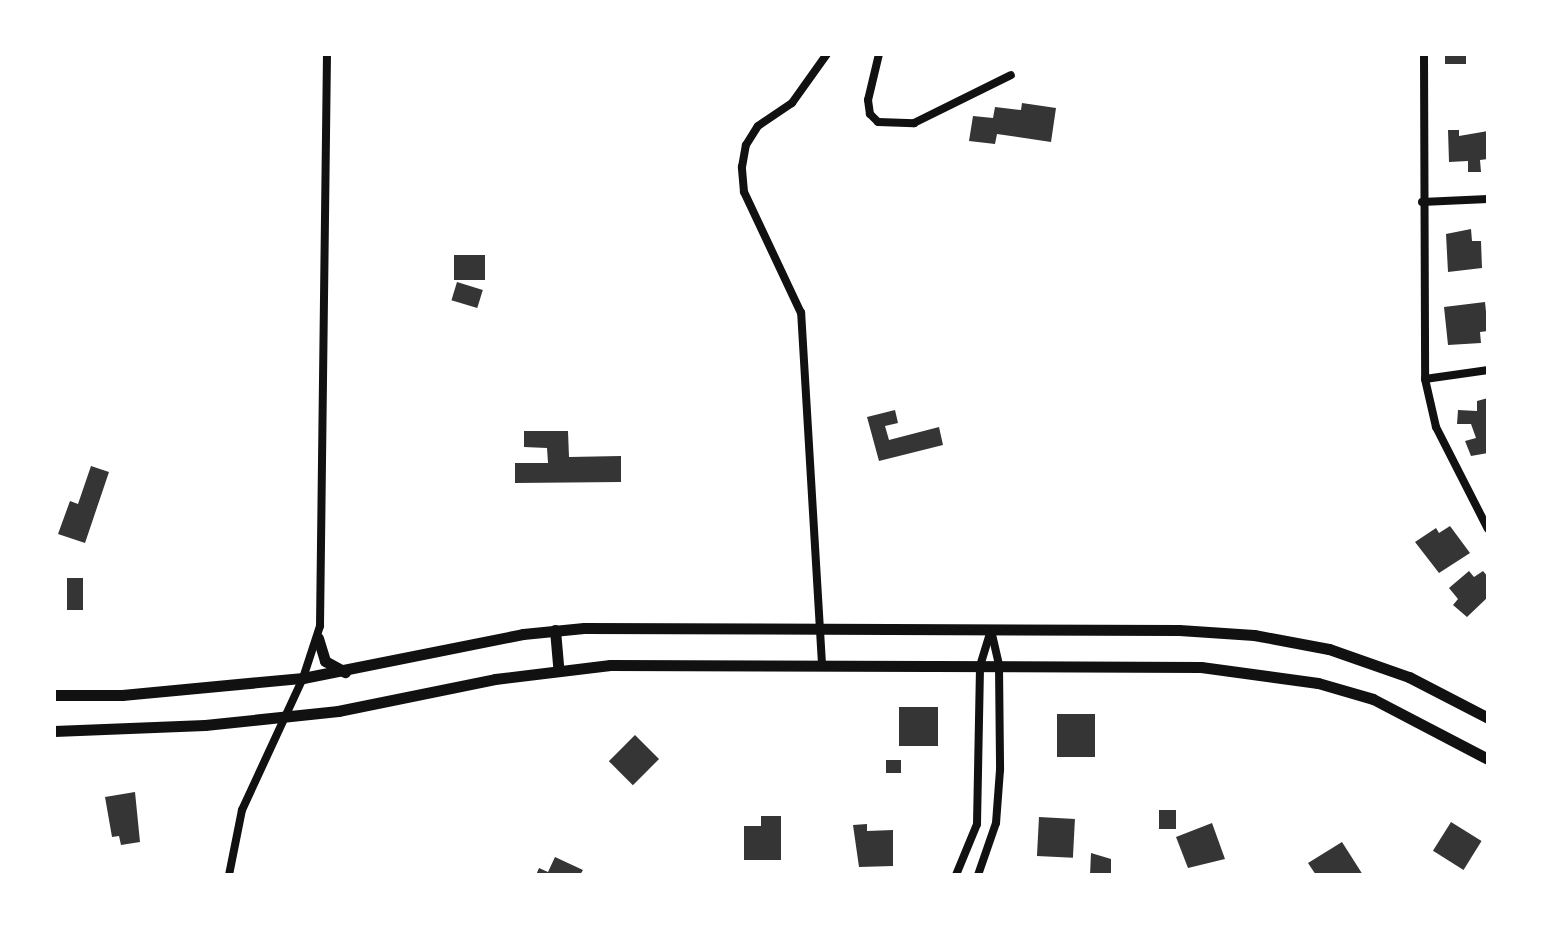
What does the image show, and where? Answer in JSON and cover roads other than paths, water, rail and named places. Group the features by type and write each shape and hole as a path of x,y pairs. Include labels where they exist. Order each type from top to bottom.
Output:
{"main road":[{"path":"555,630 558,668"},
{"path":"54,695 122,695 303,678 555,630 991,630 1254,635 1329,649 1409,677 1488,718"},
{"path":"318,638 325,661 346,672"},
{"path":"54,731 286,717 558,668 822,664 1201,667 1318,683 1373,699 1488,759"}],"street":[{"path":"229,875 246,798 286,717 318,638 327,54"},
{"path":"822,664 801,313 744,192 742,167 746,145 758,126 792,103 827,54"},
{"path":"879,54 868,100 870,114 878,122 914,123 1011,75"},
{"path":"1424,54 1422,202 1425,379 1436,427 1488,529"},
{"path":"1422,202 1488,199"},
{"path":"1425,379 1488,370"},
{"path":"978,875 992,842 999,738 999,666 991,630"},
{"path":"956,875 974,836 980,666 991,630"},
{"path":"979,738 999,738"},
{"path":"974,836 992,842"}]}
